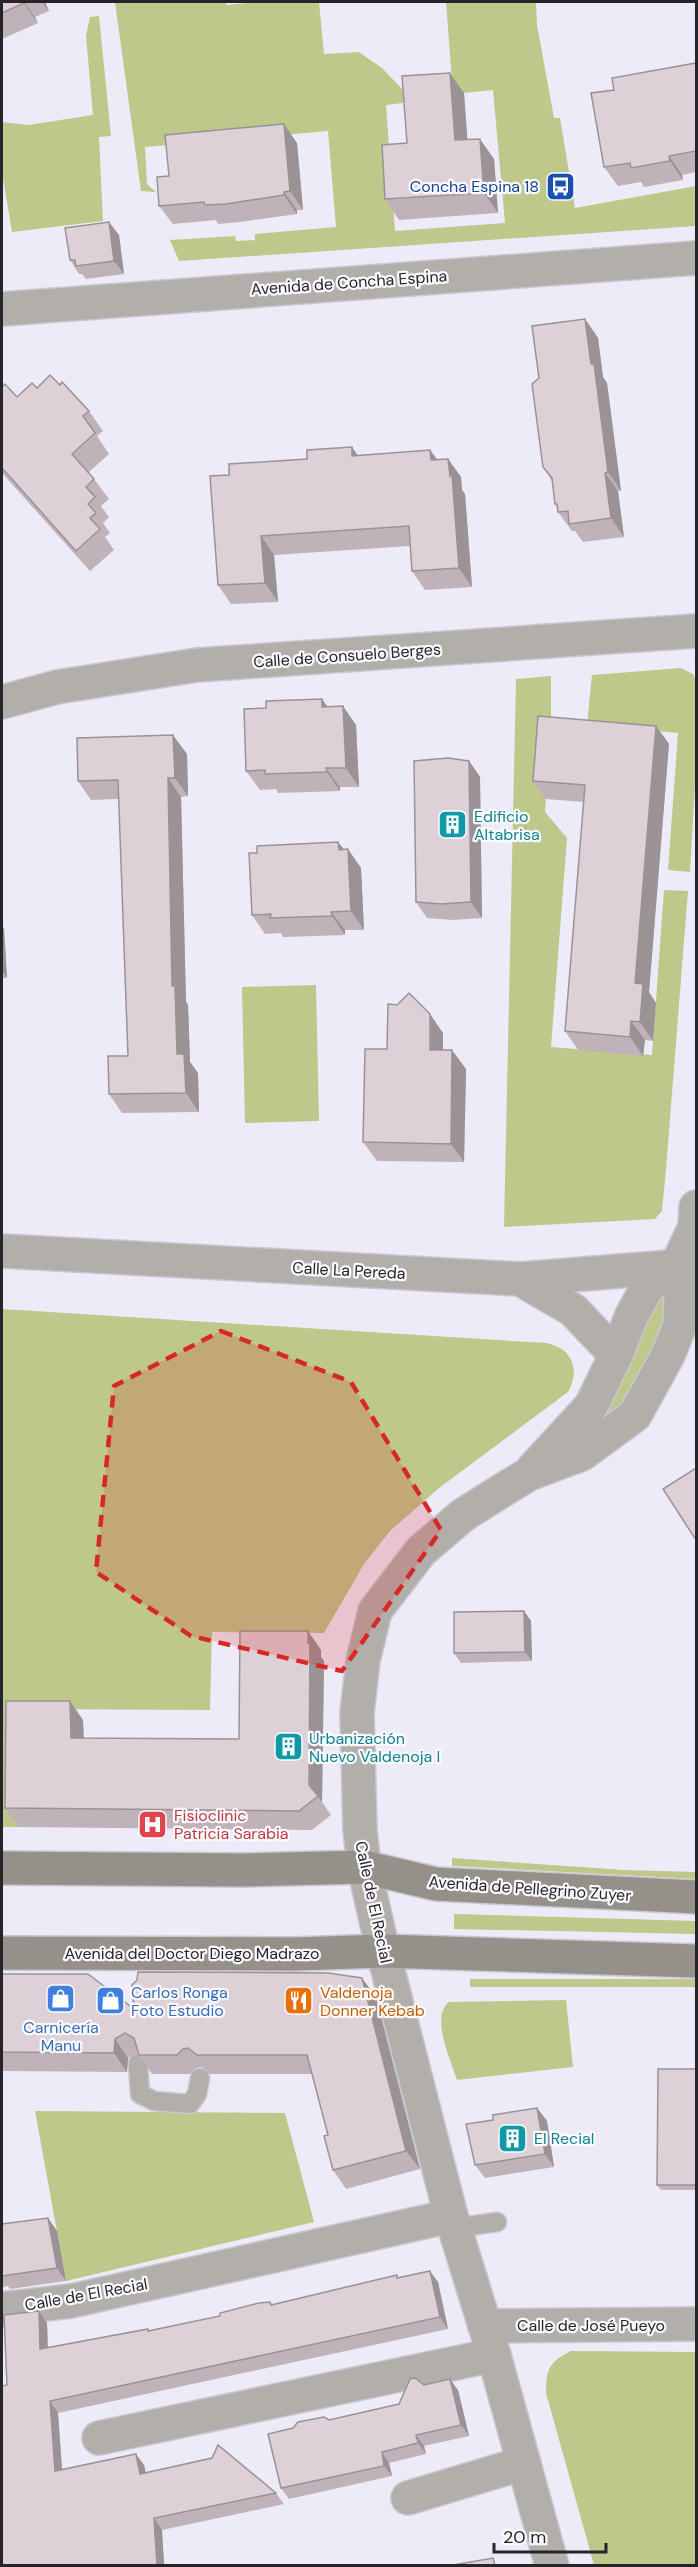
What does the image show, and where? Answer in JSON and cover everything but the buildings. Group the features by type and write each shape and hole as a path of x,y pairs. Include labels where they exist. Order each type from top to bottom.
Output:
{"main road":[{"path":"2,1868 254,1870 364,1868"},
{"name":"Avenida de Pellegrino Zuyer","path":"364,1868 436,1884 696,1897"},
{"path":"383,1950 696,1961"},
{"name":"Avenida del Doctor Diego Madrazo","path":"2,1953 140,1964 383,1950"}],"street":[{"name":"Avenida de Concha Espina","path":"2,309 696,258"},
{"name":"Calle de Consuelo Berges","path":"2,702 57,687 197,665 696,631"},
{"path":"687,1265 695,1227 696,1207"},
{"name":"Calle La Pereda","path":"2,1251 520,1279 687,1265"},
{"name":"Calle de El Recial","path":"552,2565 490,2340 453,2222 364,1868 360,1830 357,1713 363,1661 375,1611 421,1551 464,1515 529,1474 582,1454 635,1415 669,1355 688,1315 681,1294 687,1265"},
{"name":"Calle de El Recial","path":"529,1474 591,1406 616,1355 632,1315 647,1288 687,1265"},
{"path":"520,1279 573,1310 616,1355"},
{"name":"Calle de El Recial","path":"2,2309 71,2301 453,2222"},
{"name":"Calle de José Pueyo","path":"490,2340 696,2324"},
{"path":"99,2438 490,2340"},
{"path":"408,2498 524,2463"}],"lane":[{"path":"138,2063 140,2094 154,2101 190,2104 197,2094 200,2078"},
{"path":"453,2222 497,2222"}],"highlighted area":[{"path":"221,1331 351,1382 441,1530 342,1671 191,1636 96,1572 114,1386"}],"green space":[{"path":"115,2 226,2 226,5 260,2 319,2 324,54 359,52 382,68 403,90 403,103 386,105 395,231 505,223 493,90 453,94 446,2 536,2 537,25 554,118 560,118 575,208 696,186 696,226 179,261 170,240 235,236 236,241 255,240 255,234 336,227 328,131 145,147 147,184 156,192 141,191"},
{"path":"99,16 111,136 99,137 103,221 12,232 2,172 2,122 28,125 93,115 86,36 90,17"},
{"path":"681,668 693,674 696,680 696,768 690,872 668,870 678,733 587,725 592,675"},
{"path":"551,676 551,735 545,812 567,838 551,1047 652,1055 664,890 688,891 666,1169 662,1211 655,1219 504,1227 516,679"},
{"path":"316,985 319,1121 245,1123 242,987"},
{"path":"659,1296 663,1296 669,1326 636,1393 599,1426"},
{"path":"2,1309 546,1343 568,1355 572,1361 574,1375 568,1392 439,1488 390,1531 364,1564 324,1633 212,1632 210,1710 19,1709 19,1827 2,1827"},
{"path":"452,1858 624,1870 696,1872 696,1879 452,1866"},
{"path":"454,1914 696,1921 696,1934 454,1929"},
{"path":"470,1979 696,1979 696,1987 470,1987"},
{"path":"566,2000 573,2067 457,2080 442,2028 441,2018 449,2002"},
{"path":"35,2111 285,2113 314,2222 66,2281"},
{"path":"571,2351 696,2352 696,2565 594,2565 546,2393 550,2367"}],"place":[{"name":"Concha Espina 18","path":"560,186"},
{"name":"Edificio Altabrisa","path":"453,825"},
{"name":"Urbanización Nuevo Valdenoja I","path":"288,1747"},
{"name":"Fisioclinic Patricia Sarabia","path":"153,1824"},
{"name":"Carnicería Manu","path":"61,1999"},
{"name":"Carlos Ronga Foto Estudio","path":"110,2001"},
{"name":"Valdenoja Donner Kebab","path":"299,2001"},
{"name":"El Recial","path":"513,2138"}]}
